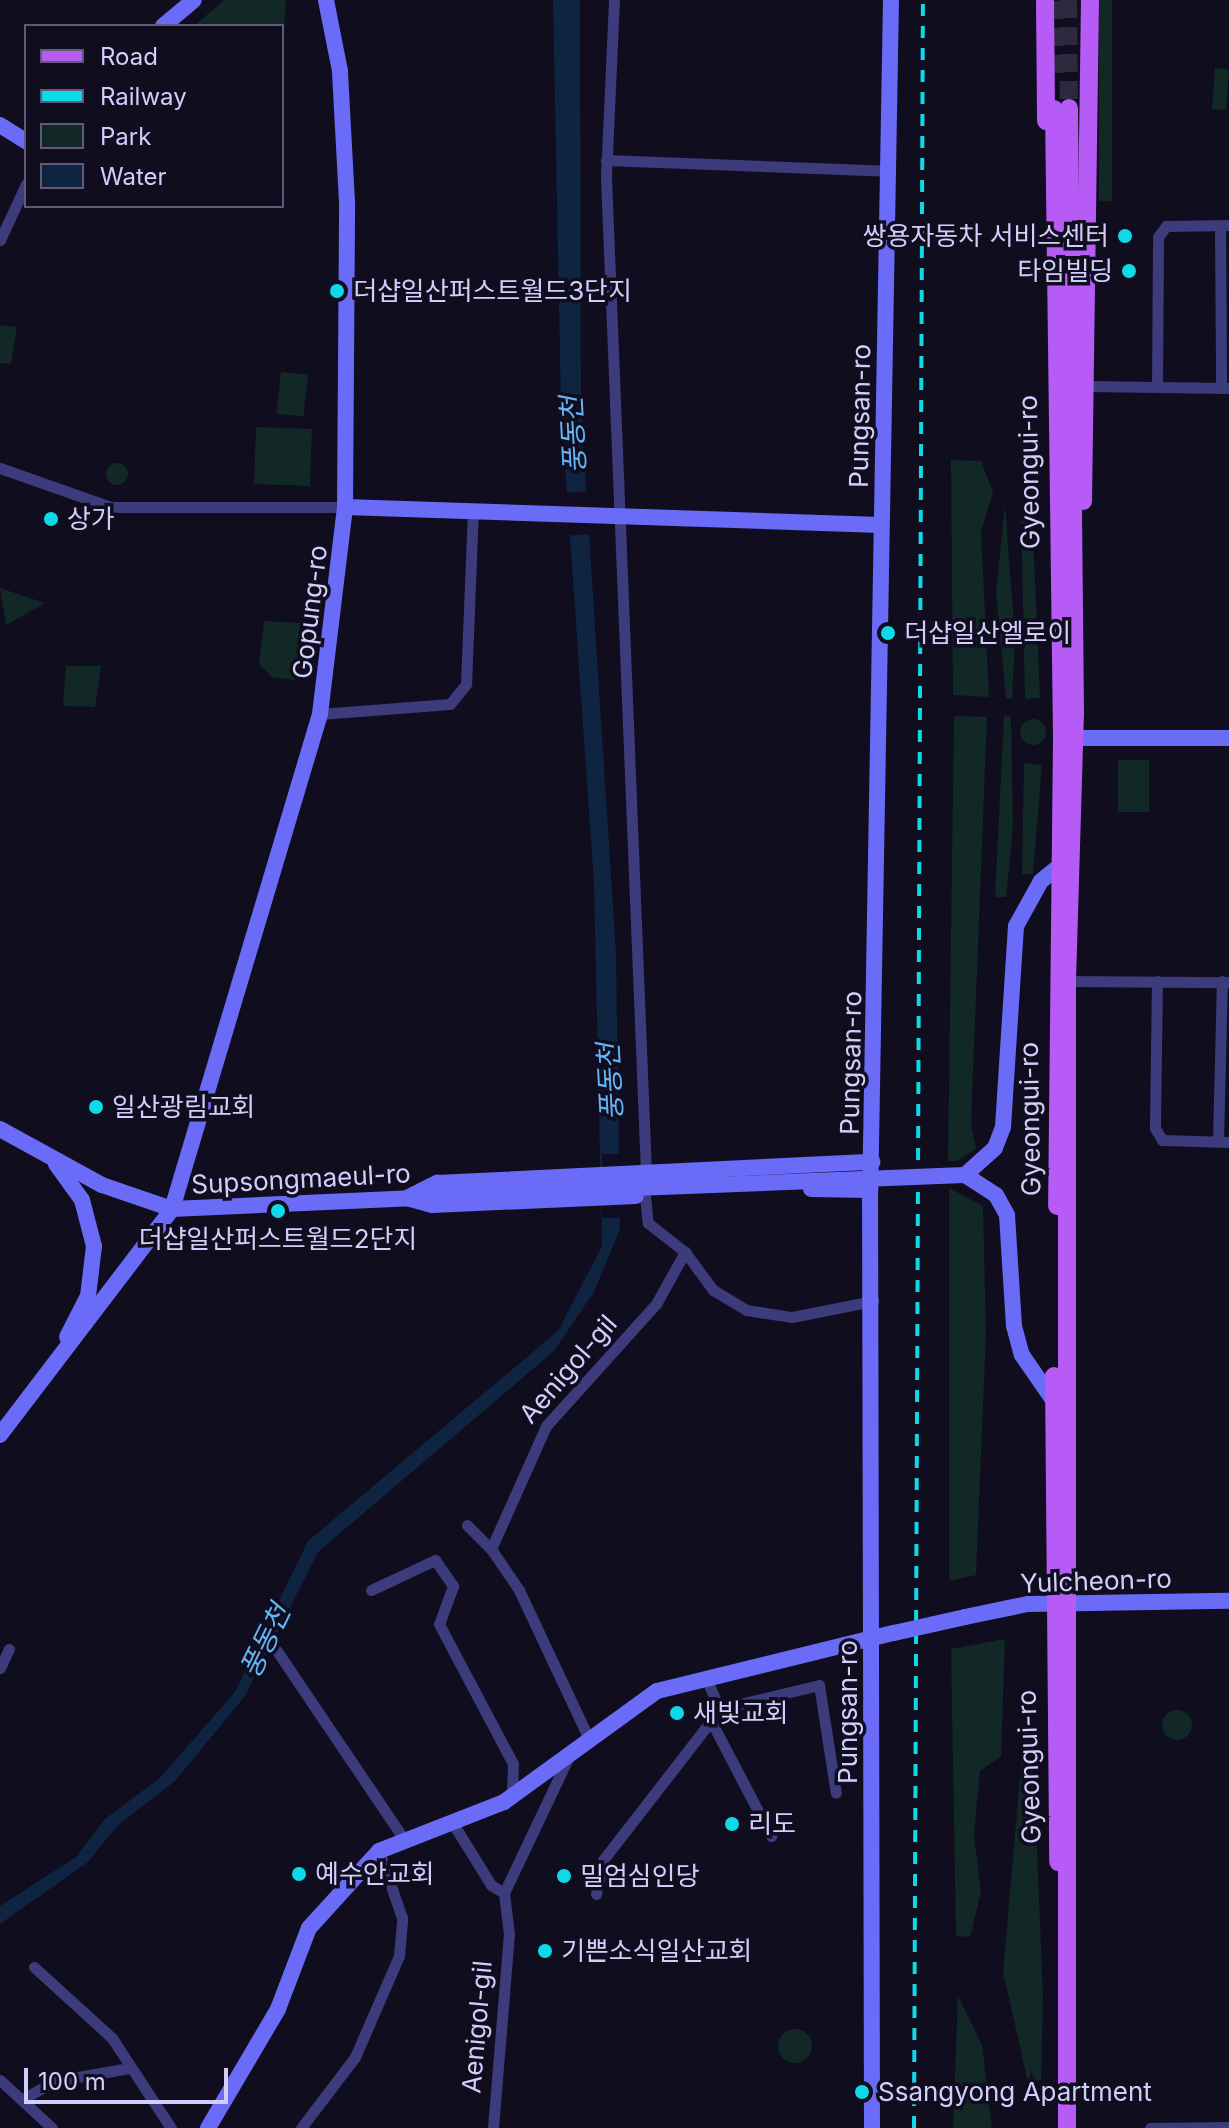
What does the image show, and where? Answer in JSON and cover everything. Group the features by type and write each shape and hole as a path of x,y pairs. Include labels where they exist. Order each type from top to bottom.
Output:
{"main road":[{"path":"165,24 194,0"},
{"name":"Gopung-ro","path":"172,1209 320,714 345,507 347,202 340,71 326,0"},
{"name":"Pungsan-ro","path":"872,2128 873,1301 870,1190 891,0"},
{"path":"1045,0 1043,385 1065,588"},
{"path":"1065,588 1082,550 1087,386 1090,0"},
{"name":"Gyeongui-ro","path":"1061,108 1068,738 1070,1604 1067,2128"},
{"path":"0,125 24,140"},
{"path":"345,507 881,525"},
{"path":"1068,738 1229,738"},
{"name":"Gyeongui-ro","path":"1057,2128 1051,1604 1057,868 1068,738"},
{"path":"1053,1400 1022,1355 1013,1300 1007,1215 996,1195 965,1175 995,1148 1003,1127 1016,926 1041,881 1057,868"},
{"name":"Supsongmaeul-ro","path":"0,1129 52,1159 172,1209 965,1175"},
{"path":"48,1375 88,1296 94,1246 82,1200 52,1159"},
{"path":"407,1198 437,1183 872,1162"},
{"path":"407,1198 432,1205 870,1190"},
{"name":"Supsongmaeul-ro","path":"0,1435 172,1209"},
{"name":"Yulcheon-ro","path":"873,1640 965,1617 1051,1604 1229,1601"},
{"path":"208,2128 278,2009 309,1928 379,1851 403,1838 452,1822 512,1796 657,1691 873,1640"}],"street":[{"path":"614,0 606,160 614,514 641,1172"},
{"path":"606,160 887,171"},
{"path":"0,240 24,188"},
{"path":"1087,386 1225,388 1224,226 1166,226 1158,237 1157,387"},
{"path":"0,468 111,507 345,507"},
{"path":"320,714 450,704 466,684 473,512"},
{"path":"1067,981 1157,981 1226,982 1224,1142 1162,1140 1155,1128 1157,981"},
{"path":"640,1196 648,1223 685,1252 713,1290 746,1310 792,1317 873,1301"},
{"name":"Aenigol-gil","path":"491,1549 546,1426 656,1304 685,1252"},
{"path":"467,1525 491,1549 519,1590 589,1739"},
{"path":"371,1590 435,1560 453,1586 439,1624 513,1764 512,1796"},
{"path":"0,1668 9,1649"},
{"path":"277,1651 403,1838"},
{"path":"707,1680 713,1716 771,1836"},
{"path":"596,1894 603,1860 713,1716 819,1685 836,1793"},
{"path":"452,1822 491,1885 504,1893 570,1753"},
{"path":"301,2128 355,2057 399,1956 402,1918 379,1851"},
{"name":"Aenigol-gil","path":"493,2128 509,1934 504,1893"},
{"path":"34,1967 112,2038 171,2128"},
{"path":"23,2099 54,2081 130,2068"},
{"path":"0,2080 52,2128"},
{"path":"1150,2128 1229,2127"}],"green space":[{"path":"224,0 286,0 284,34 284,24 196,24"},
{"path":"1099,0 1112,0 1112,201 1099,201"},
{"path":"1215,68 1229,69 1226,110 1212,109"},
{"path":"0,325 17,327 11,364 0,363"},
{"path":"281,372 308,375 303,417 277,414"},
{"path":"256,427 312,429 310,486 254,484"},
{"path":"951,460 981,461 993,492 981,532 989,697 953,695"},
{"path":"117,463 125,466 128,474 125,482 117,485 109,482 106,474 109,466"},
{"path":"1005,505 1015,639 1012,699 1006,698 996,594"},
{"path":"1021,510 1032,510 1040,698 1025,699"},
{"path":"0,588 45,603 6,625"},
{"path":"264,621 301,623 295,680 272,677 259,664"},
{"path":"66,666 101,666 95,707 63,706"},
{"path":"1004,715 1011,717 1013,827 1006,897 995,897"},
{"path":"954,716 987,717 971,1123 976,1149 957,1161 948,1161"},
{"path":"1033,719 1042,723 1046,732 1042,741 1033,745 1024,741 1020,732 1024,723"},
{"path":"1118,760 1149,760 1149,812 1118,812"},
{"path":"1024,763 1042,765 1033,874 1022,874"},
{"path":"949,1188 983,1206 986,1334 976,1575 949,1581"},
{"path":"1005,1639 1001,1756 980,1771 974,1834 981,1892 970,1937 956,1936 951,1649"},
{"path":"1177,1710 1188,1714 1192,1725 1188,1736 1177,1740 1166,1736 1162,1725 1166,1714"},
{"path":"1032,1725 1043,1997 1041,2080 1028,2082 1003,1972 1022,1756"},
{"path":"958,1996 982,2045 992,2128 953,2128"},
{"path":"795,2029 807,2034 812,2046 807,2058 795,2063 783,2058 778,2046 783,2034"}],"water":[{"name":"풍동천","path":"553,0 580,0 581,409 616,954 620,1229 594,1292 554,1351 318,1552 245,1696 175,1781 117,1826 88,1862 0,1924 0,1906 76,1857 105,1819 160,1778 235,1692 308,1541 558,1331 602,1246 594,884 561,407"}],"pier":[{"path":"591,491 594,534 566,536 563,493"},
{"path":"602,1154 624,1154 624,1218 602,1218"}],"tunnel":[{"path":"1054,73 1055,0"},
{"path":"1068,0 1069,108"}],"railway":[{"path":"914,2128 923,0"}],"place":[{"name":"쌍용자동차 서비스센터","path":"1125,236"},
{"name":"타임빌딩","path":"1129,271"},
{"name":"더샵일산퍼스트월드3단지","path":"337,291"},
{"name":"상가","path":"51,519"},
{"name":"더샵일산엘로이","path":"888,633"},
{"name":"일산광림교회","path":"96,1107"},
{"name":"더샵일산퍼스트월드2단지","path":"278,1211"},
{"name":"새빛교회","path":"677,1713"},
{"name":"리도","path":"732,1824"},
{"name":"예수안교회","path":"299,1874"},
{"name":"밀엄심인당","path":"564,1876"},
{"name":"기쁜소식일산교회","path":"545,1951"},
{"name":"Ssangyong Apartment","path":"862,2092"}]}
